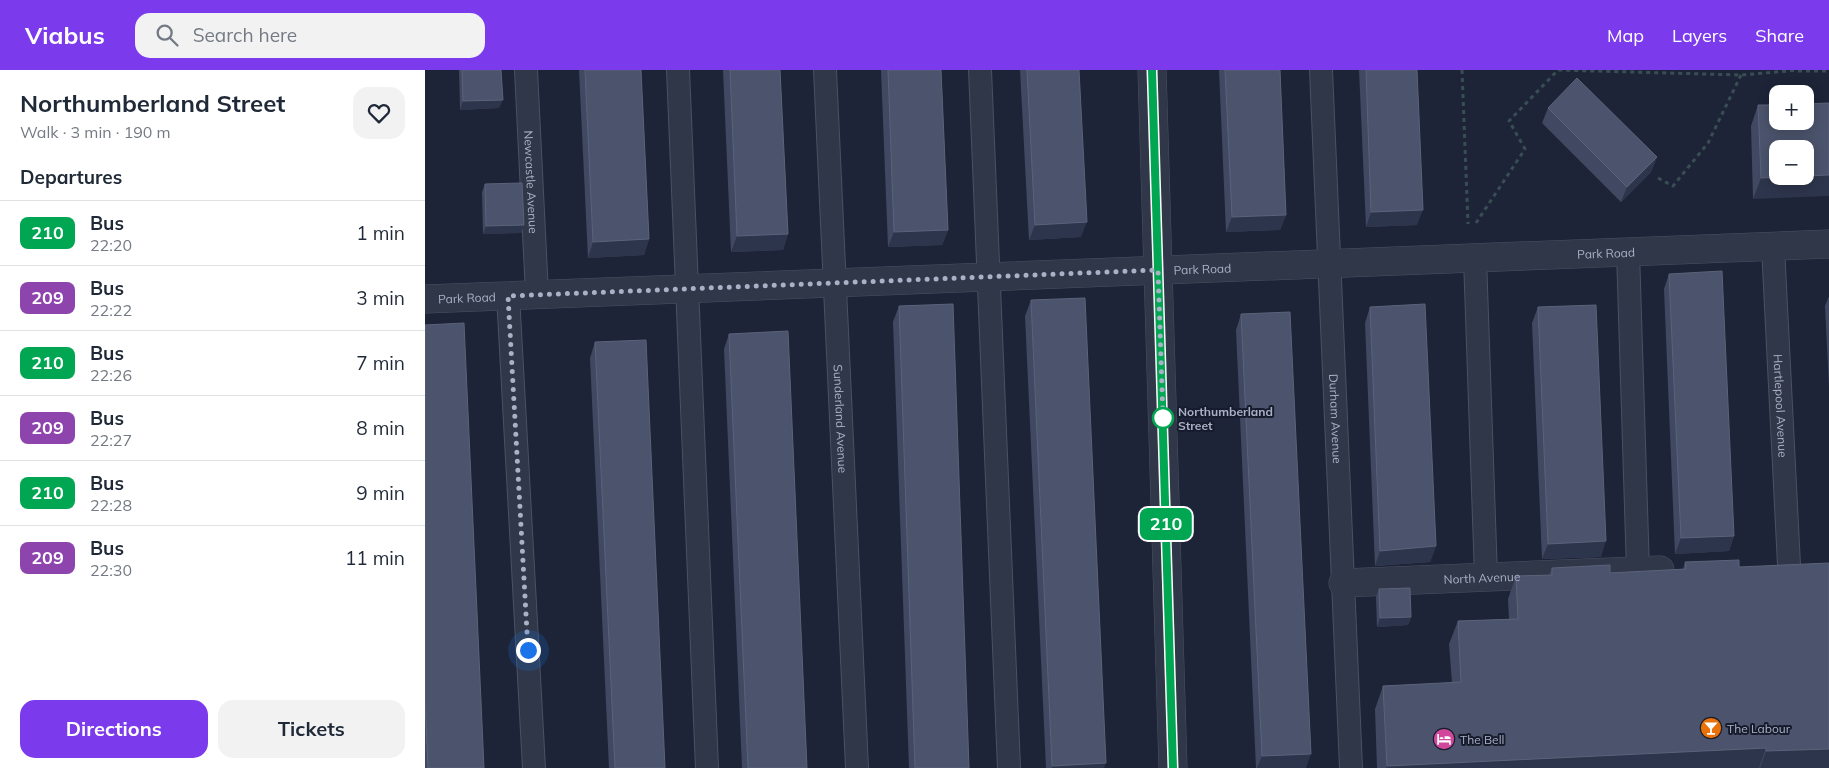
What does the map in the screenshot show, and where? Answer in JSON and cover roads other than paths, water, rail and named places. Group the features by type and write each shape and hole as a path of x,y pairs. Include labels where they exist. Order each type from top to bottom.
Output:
{"street":[{"path":"1153,70 1173,768"},
{"name":"Park Road","path":"425,299 1329,264 1465,251 1628,252 1829,244"},
{"path":"1761,566 1801,564"},
{"name":"North Avenue","path":"1343,583 1685,569"}],"lane":[{"name":"Newcastle Avenue","path":"526,70 537,294"},
{"path":"678,70 707,768"},
{"name":"Sunderland Avenue","path":"825,70 857,768"},
{"path":"980,70 1009,768"},
{"name":"Durham Avenue","path":"1321,70 1351,768"},
{"name":"Hartlepool Avenue","path":"1773,246 1801,564"},
{"path":"1465,251 1486,577"},
{"path":"1628,252 1638,571"},
{"path":"508,296 534,768"}],"place":[{"name":"Northumberland Street","path":"1163,418"},
{"name":"The Labour","path":"1711,728"},
{"name":"The Bell","path":"1444,739"}]}
